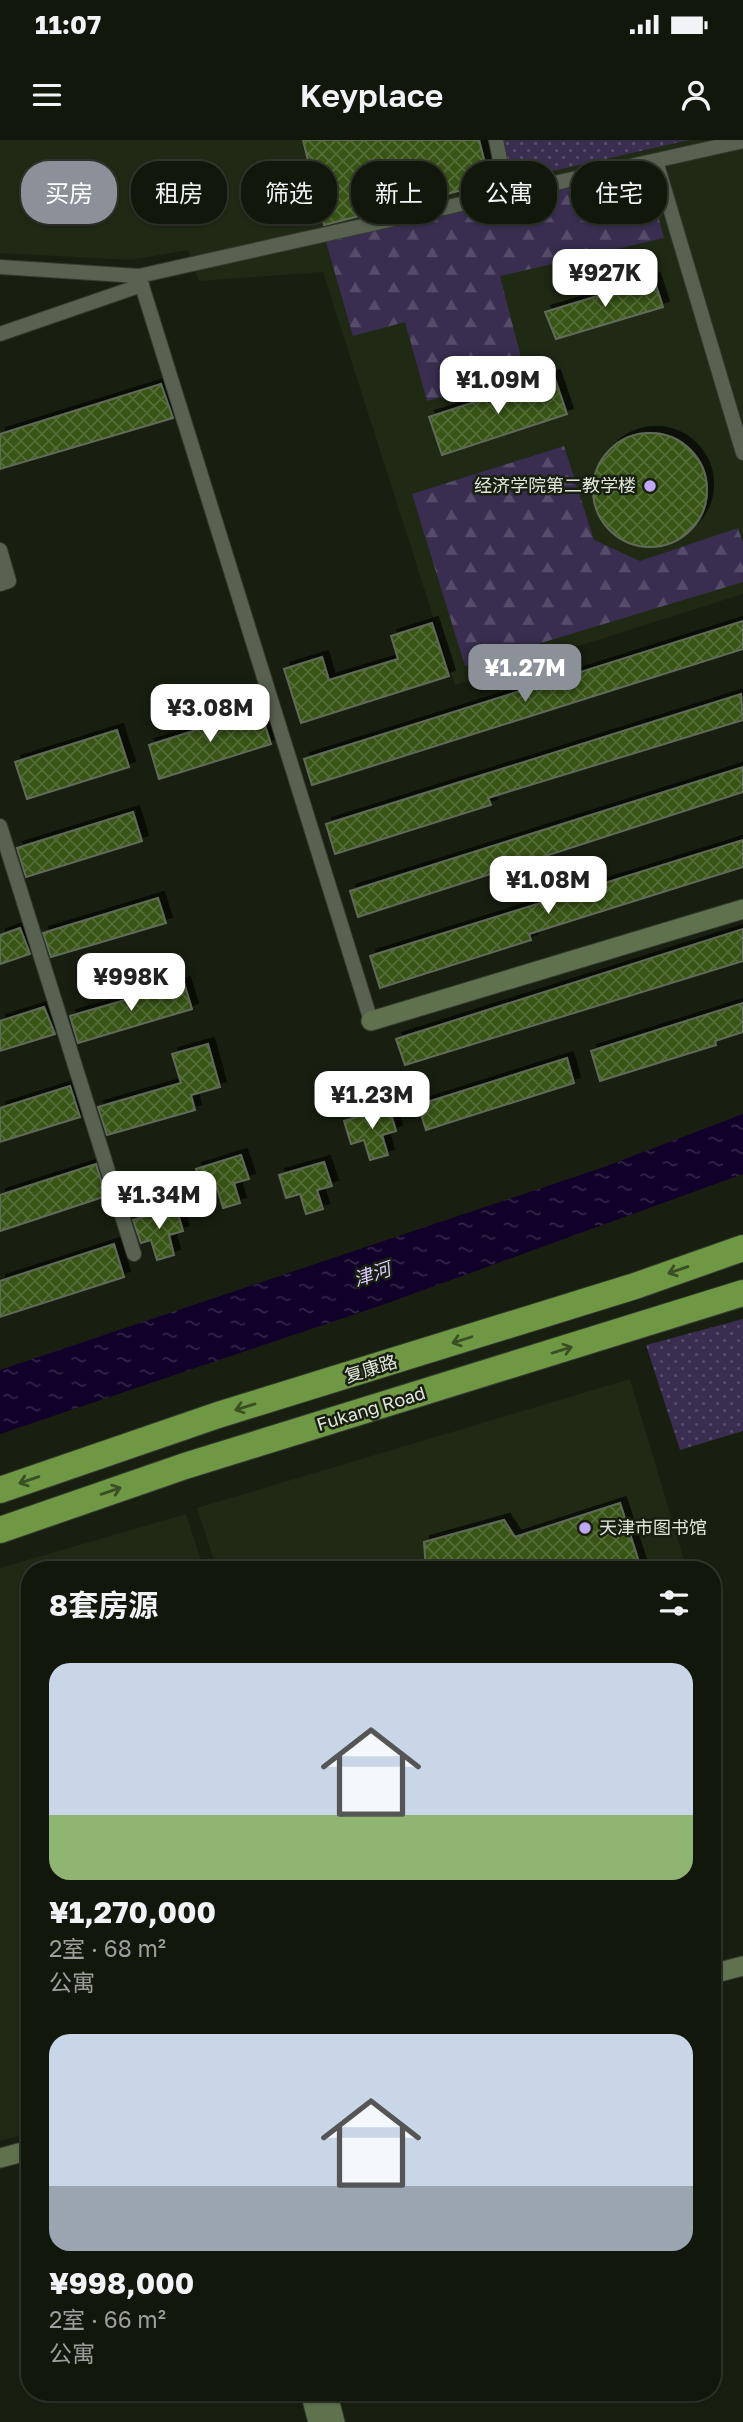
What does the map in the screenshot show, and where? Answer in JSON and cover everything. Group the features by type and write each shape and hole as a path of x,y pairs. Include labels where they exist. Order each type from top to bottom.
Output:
{"highway":[{"name":"复康路","path":"0,1490 218,1415 622,1290 743,1248"},
{"name":"Fukang Road","path":"0,1530 185,1466 743,1293"}],"street":[{"path":"496,140 501,161"},
{"path":"656,161 712,144 743,141"},
{"path":"667,198 743,453"},
{"path":"0,334 141,281 461,206"},
{"path":"0,267 141,281"},
{"path":"141,281 371,1021 743,909"},
{"path":"0,550 9,580 0,584"},
{"path":"0,826 134,1254"},
{"path":"721,1958 743,1952"},
{"path":"721,1972 743,1966"},
{"path":"0,2158 21,2152"},
{"path":"0,2172 21,2166"},
{"path":"312,2401 318,2422"},
{"path":"329,2401 335,2422"}],"shaded area":[{"path":"0,140 743,140 743,594 455,685 323,272 199,281 188,250 131,260 0,253"},
{"path":"630,1379 684,1561 214,1561 197,1508"},
{"path":"186,1514 201,1561 24,1561"},
{"path":"21,1562 21,2135 0,2141 0,1568"}],"green space":[{"path":"500,140 689,140 597,161 571,161 571,167 557,170 557,161 505,161"},
{"path":"571,178 571,224 660,224 664,238 500,276 525,373 427,401 405,322 353,336 324,235 372,224 447,224 447,207 461,203 461,224 557,224 557,181"},
{"path":"564,446 594,540 640,561 738,528 743,543 743,582 465,666 412,494"},
{"path":"743,1319 743,1431 680,1450 646,1345"}],"water":[{"name":"津河","path":"743,1114 743,1174 385,1304 0,1434 0,1370 604,1167"}],"building":[{"path":"303,140 479,140 484,161 461,161 461,190 447,194 447,161 351,161 351,218 337,222 337,161 308,161"},
{"path":"654,279 663,307 556,339 545,312"},
{"path":"554,376 567,414 442,455 429,417"},
{"path":"161,384 173,418 0,469 0,434"},
{"name":"经济学院第二教学楼","path":"650,433 672,438 690,450 702,468 707,490 702,512 690,530 672,542 650,547 628,542 610,530 598,512 593,490 598,468 610,450 628,438"},
{"path":"743,621 743,649 312,785 304,759"},
{"path":"432,623 449,676 301,723 284,669 322,657 329,680 398,659 391,636"},
{"path":"741,694 743,720 488,798 491,805 335,854 326,824"},
{"path":"260,710 271,744 159,779 149,745"},
{"path":"117,730 129,767 27,799 15,762"},
{"path":"743,767 743,792 358,917 350,891"},
{"path":"133,812 142,841 26,877 17,848"},
{"path":"743,840 743,867 529,934 531,940 380,988 370,956"},
{"path":"158,898 166,923 51,957 43,933"},
{"path":"20,928 30,954 0,964 0,935"},
{"path":"743,929 743,961 405,1065 396,1039"},
{"path":"184,983 192,1009 78,1043 70,1016"},
{"path":"743,1003 743,1032 715,1041 716,1045 600,1081 591,1051"},
{"path":"44,1007 55,1034 0,1051 0,1021"},
{"path":"208,1044 220,1087 191,1095 195,1110 107,1135 98,1107 181,1083 172,1054"},
{"path":"567,1058 574,1083 426,1130 418,1105"},
{"path":"70,1086 80,1117 0,1142 0,1108"},
{"path":"389,1107 396,1131 382,1135 388,1155 370,1160 364,1140 351,1144 344,1121"},
{"path":"241,1155 249,1179 234,1183 240,1203 223,1208 217,1188 203,1192 196,1169"},
{"path":"324,1162 332,1186 317,1190 323,1209 306,1214 300,1194 286,1198 279,1175"},
{"path":"96,1164 106,1196 0,1231 0,1195"},
{"path":"176,1207 183,1231 169,1235 174,1255 157,1260 151,1240 141,1243 133,1220"},
{"path":"114,1244 124,1277 0,1317 0,1281"},
{"name":"天津市图书馆","path":"620,1503 639,1561 425,1561 424,1542 504,1520 515,1537"}],"place":[{"name":"经济学院第二教学楼","path":"650,486"},
{"name":"天津市图书馆","path":"585,1528"}]}
